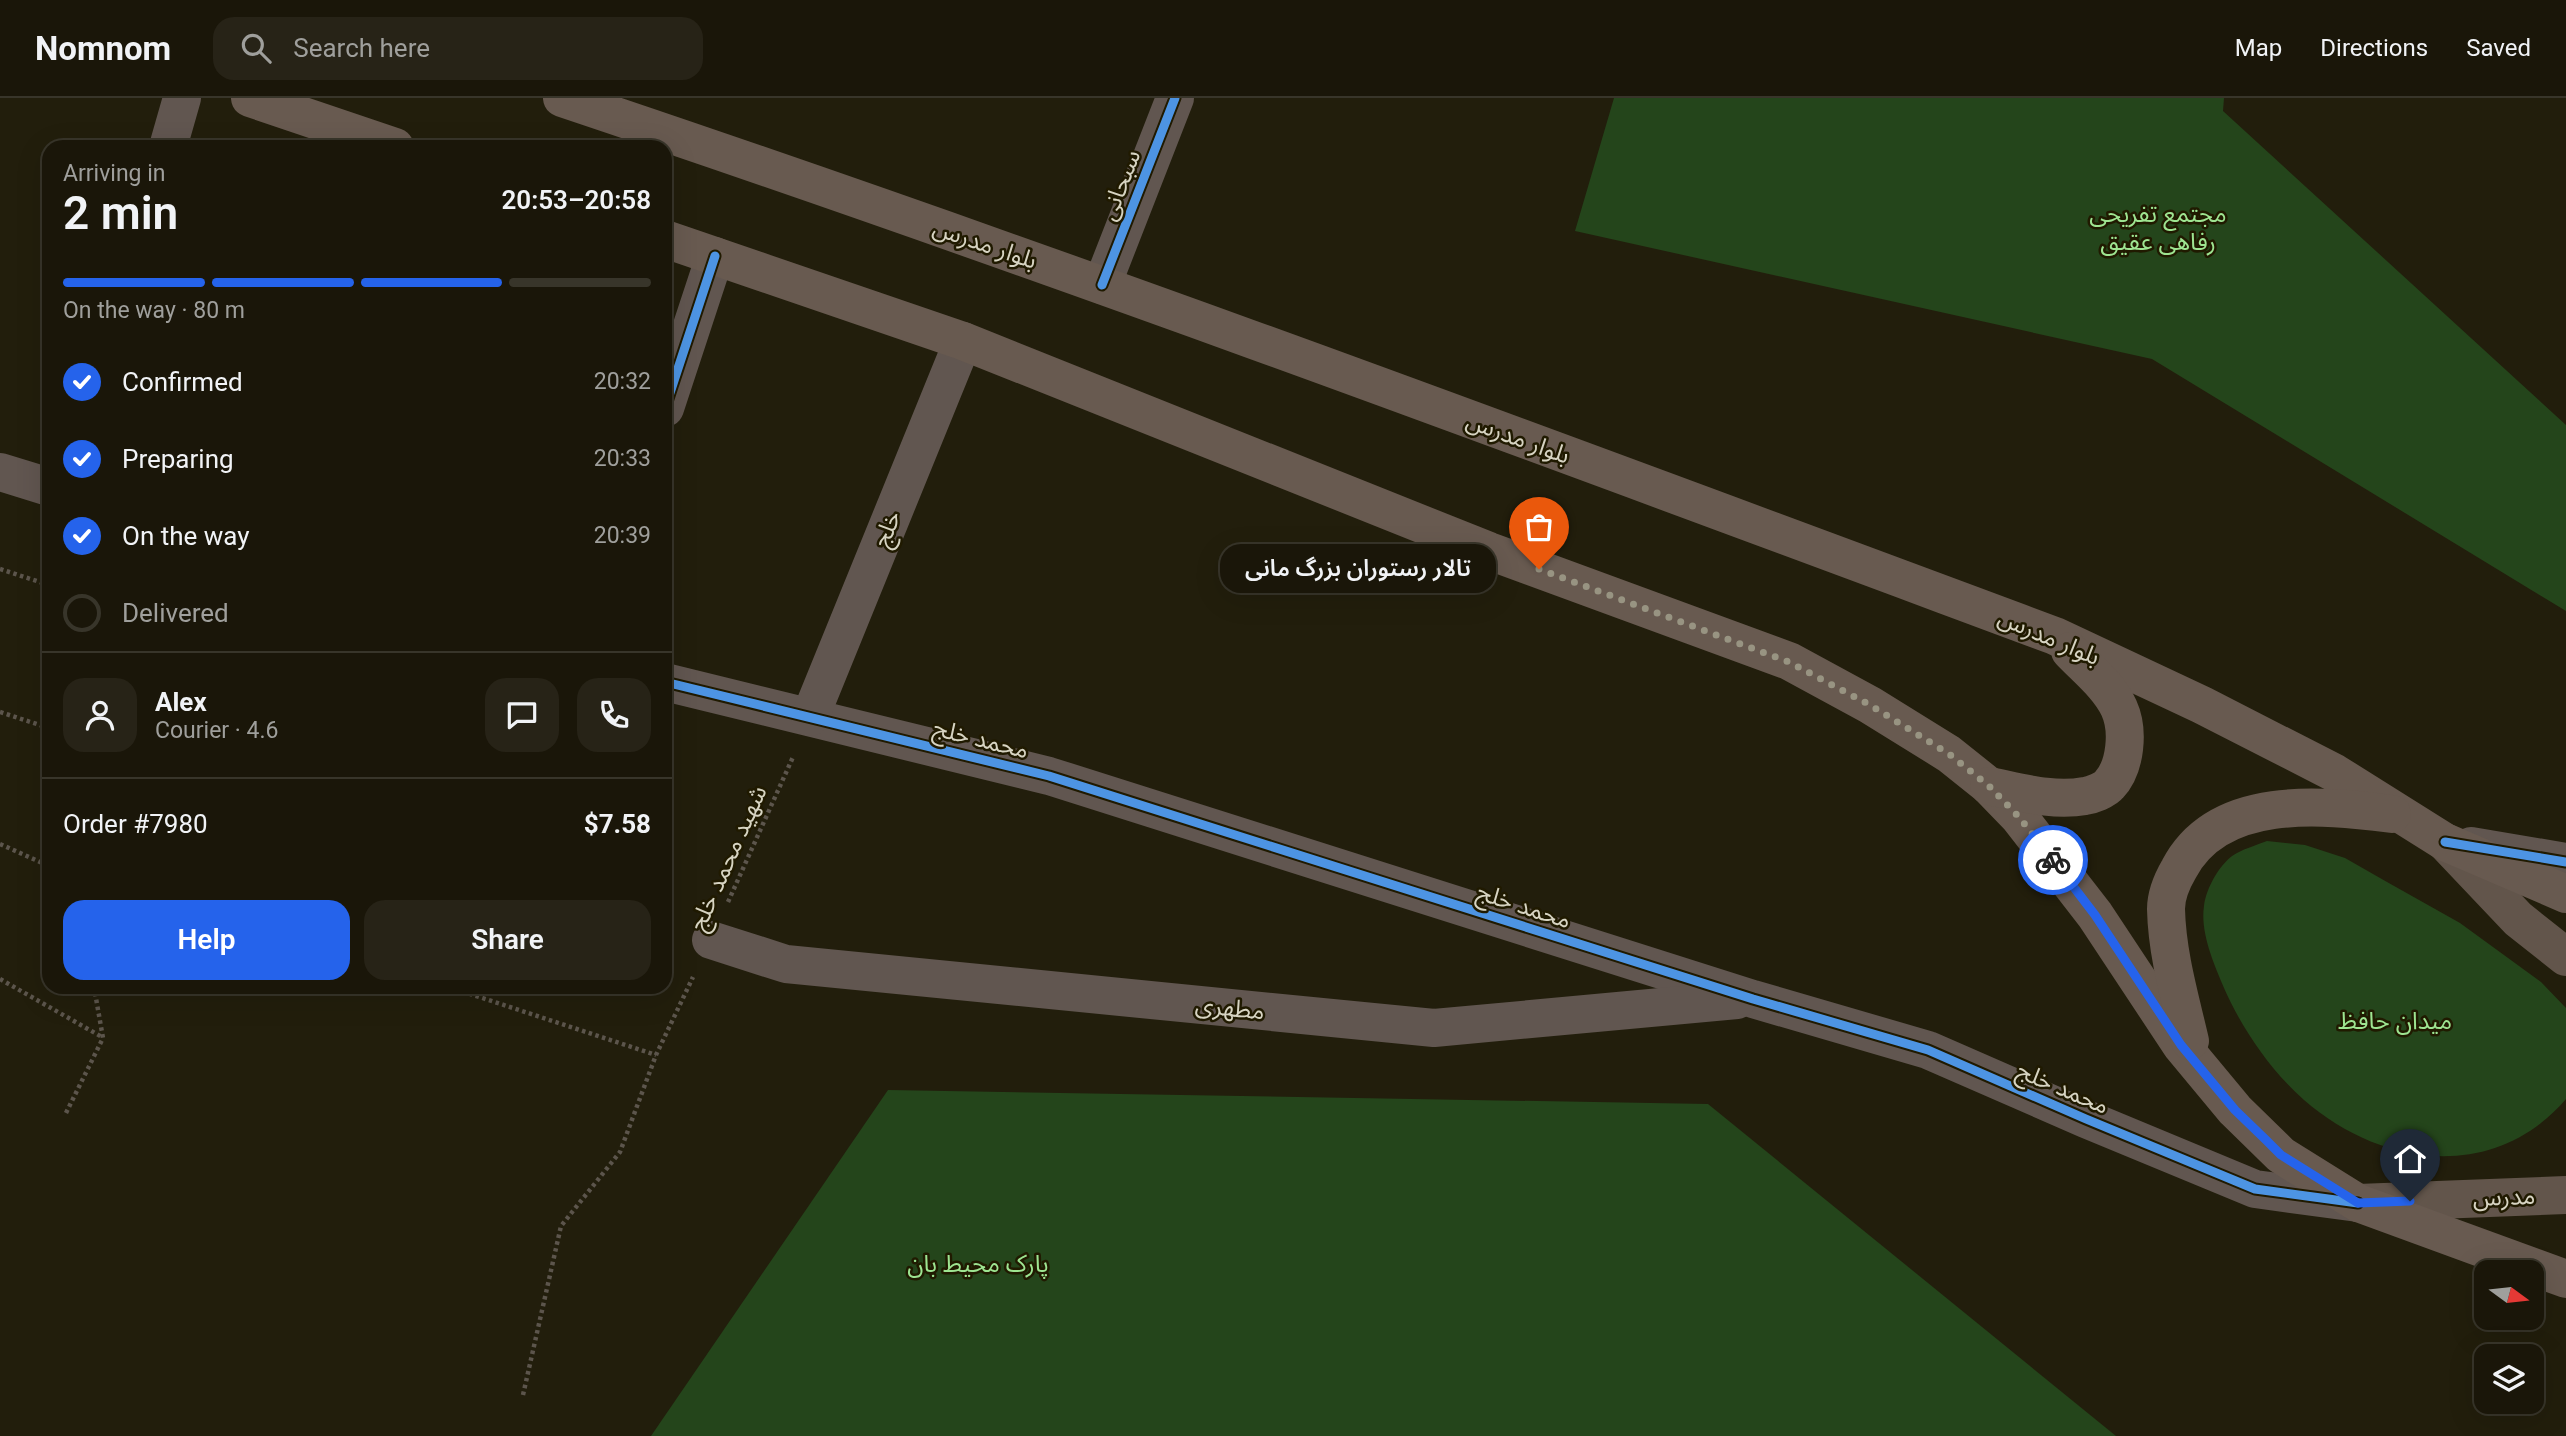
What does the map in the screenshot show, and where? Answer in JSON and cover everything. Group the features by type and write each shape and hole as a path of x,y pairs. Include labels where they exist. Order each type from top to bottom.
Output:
{"highway":[{"path":"250,98 373,140"},
{"name":"بلوار مدرس","path":"562,98 745,159 1102,285 2055,636 2323,766 2445,842 2566,894"},
{"path":"672,241 963,341 1489,551 1789,662 1870,705 1949,754 1989,786 2019,817 2095,915 2196,1065 2235,1110 2281,1155 2358,1203 2566,1279"},
{"path":"1989,786 2060,798 2088,796 2109,787 2119,767 2126,738 2120,709 2103,685 2055,636"},
{"path":"2196,1065 2178,994 2169,946 2166,907 2172,881 2185,857 2205,835 2233,820 2294,807 2340,807 2408,817"}],"main road":[{"path":"2445,842 2518,919 2566,957"},
{"name":"مدرس","path":"2358,1203 2566,1195"}],"street":[{"path":"170,140 183,98"},
{"name":"سبحانی","path":"1102,285 1175,98"},
{"path":"672,387 715,256"},
{"name":"خلج","path":"810,717 963,341"},
{"path":"0,472 42,485"},
{"name":"محمد خلج","path":"672,684 1049,776 1753,999 1928,1050 2255,1189 2358,1203"},
{"path":"2445,842 2566,862"},
{"name":"مطهری","path":"711,940 786,964 1434,1028 1753,999"}],"path":[{"path":"0,569 42,583"},
{"path":"0,712 42,726"},
{"path":"0,844 42,863"},
{"path":"0,979 103,1038"},
{"path":"66,1113 103,1038 95,994"},
{"path":"470,994 656,1055"}],"green space":[{"name":"مجتمع تفریحی رفاهی عقیق","path":"1614,98 2224,98 2223,111 2566,425 2566,611 2152,359 1575,231"},
{"name":"میدان حافظ","path":"2267,841 2305,845 2345,858 2460,923 2541,982 2566,1008 2566,1099 2538,1126 2506,1144 2472,1154 2438,1156 2402,1151 2368,1140 2335,1123 2304,1100 2269,1063 2239,1019 2216,969 2204,927 2205,899 2220,869 2237,853"},
{"name":"پارک محیط بان","path":"888,1090 1708,1104 2116,1436 651,1436"}],"cycle path":[{"path":"1102,285 1175,98"},
{"path":"672,387 715,256"},
{"path":"672,684 1049,776 1753,999 1928,1050 2255,1189 2358,1203"},
{"path":"2445,842 2566,862"}],"way so far":[{"path":"1539,569 1789,662 1870,705 1949,754 1989,786 2019,817 2053,860"}],"place":[{"name":"تالار رستوران بزرگ مانی","path":"1539,569"}],"route":[{"path":"2053,860 2095,915 2196,1065 2235,1110 2281,1155 2358,1203 2410,1201"}]}
